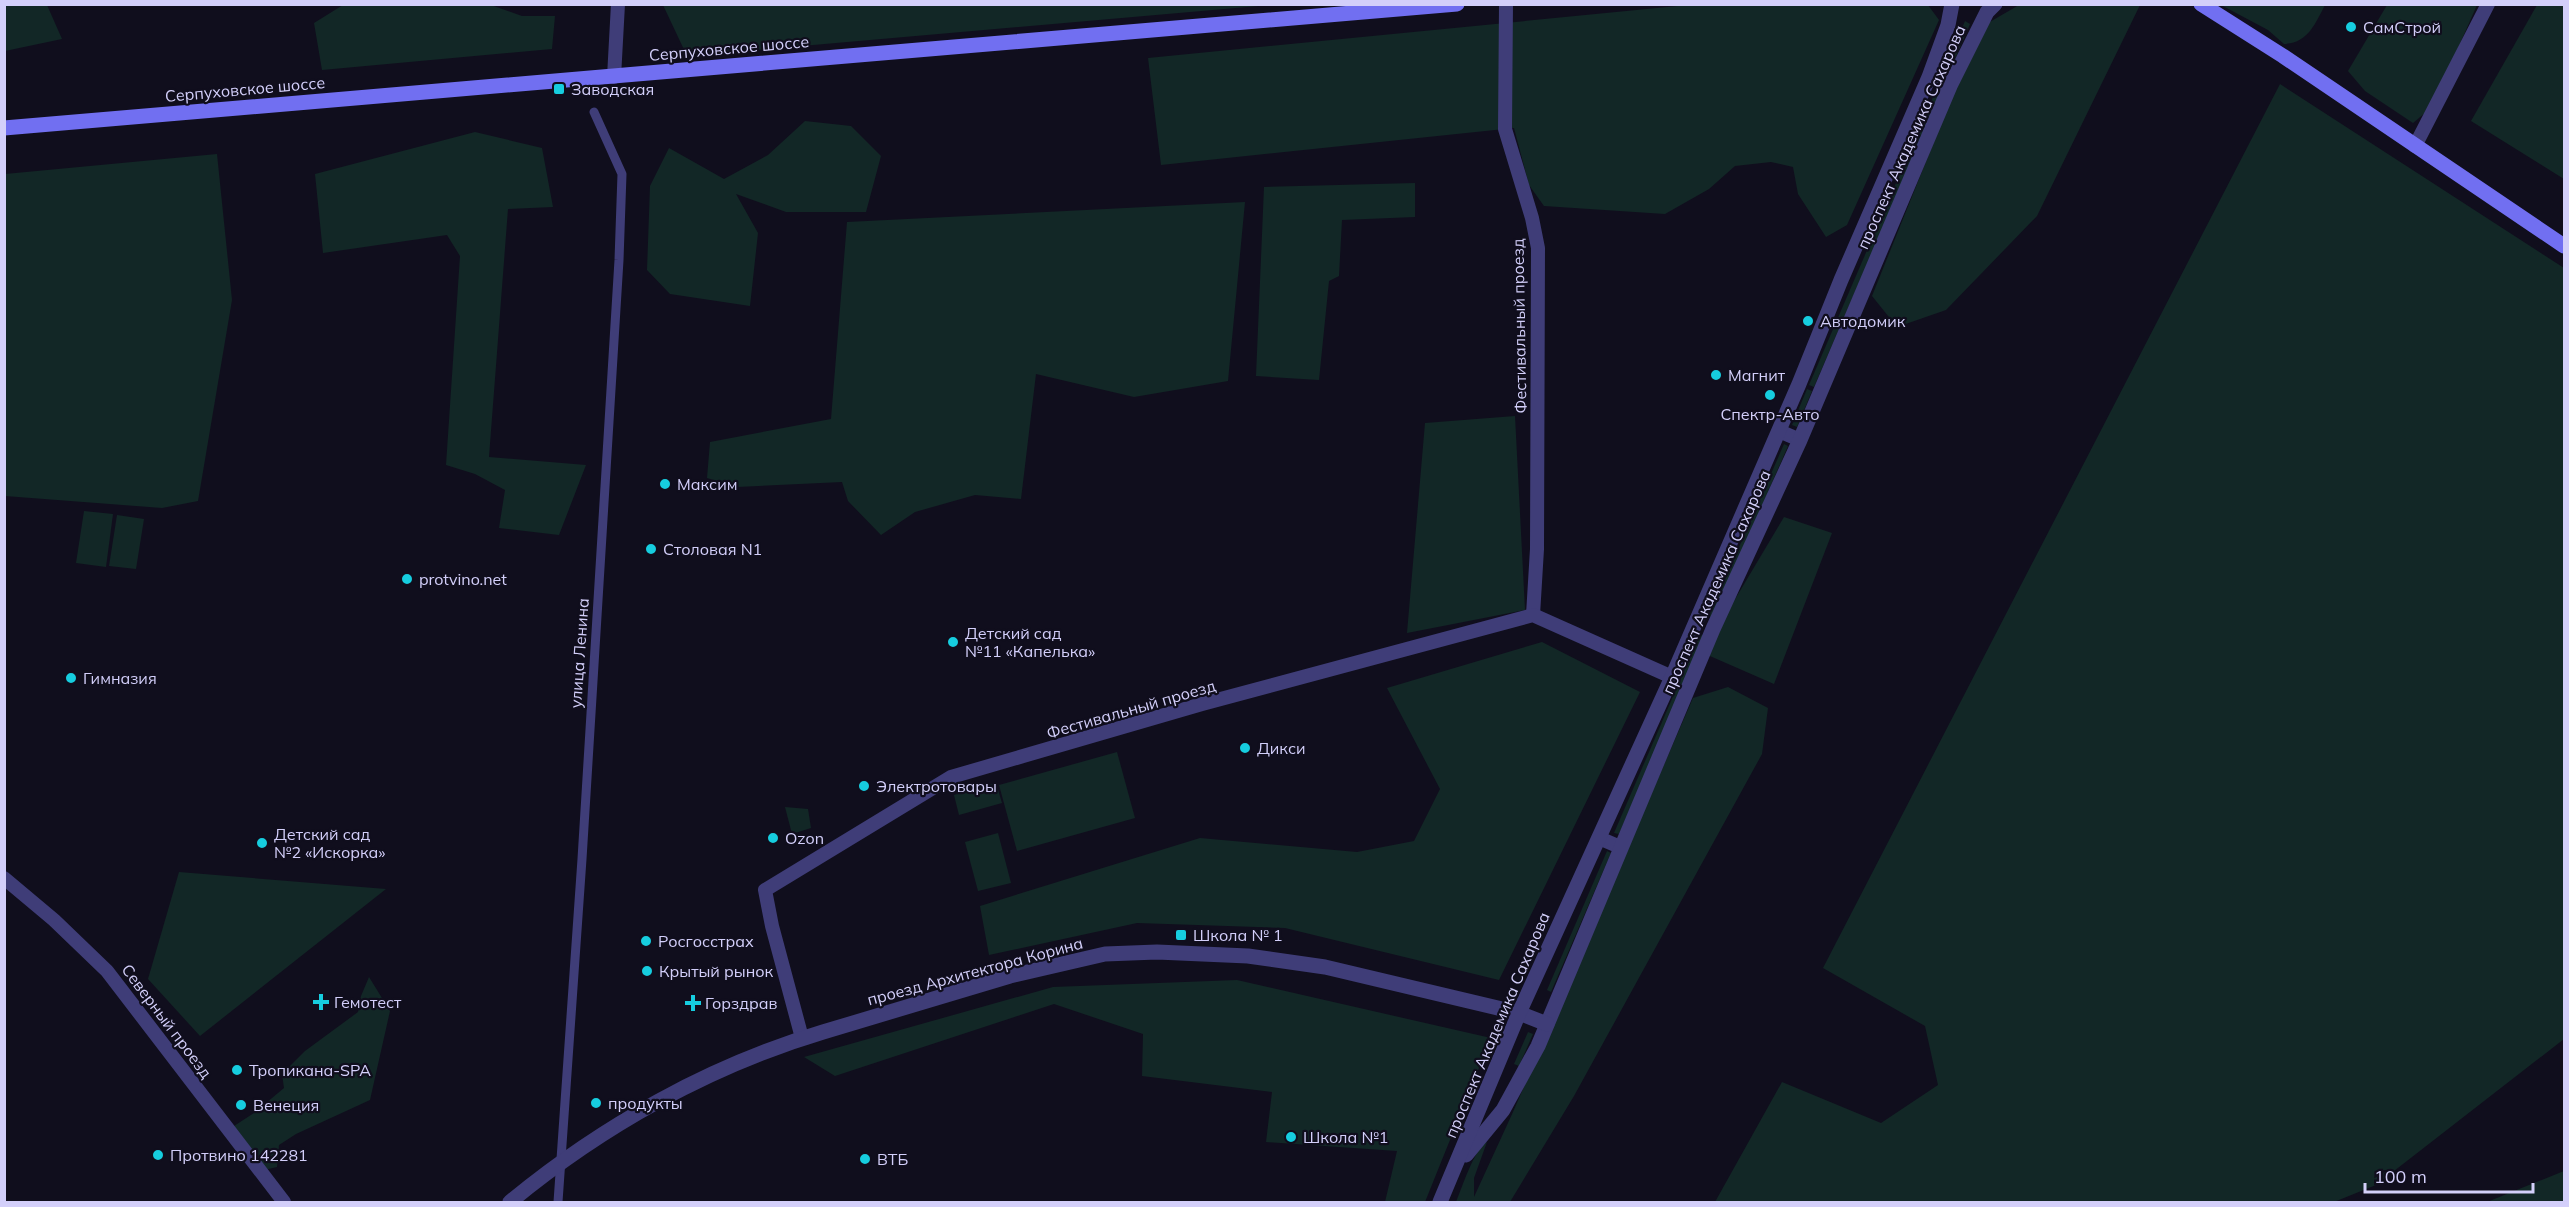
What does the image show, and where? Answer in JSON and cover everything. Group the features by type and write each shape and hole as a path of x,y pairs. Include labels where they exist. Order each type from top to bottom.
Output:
{"main road":[{"name":"Серпуховское шоссе","path":"4,128 1457,4"},
{"path":"2201,4 2283,56 2565,246"}],"street":[{"path":"614,77 618,4"},
{"name":"Фестивальный проезд","path":"802,1038 765,890 951,777 1202,705 1533,615 1537,549 1538,248 1532,218 1504,129 1506,4"},
{"name":"проспект Академика Сахарова","path":"1440,1203 1519,1013 1672,677 1779,431 1841,280 1929,77 1948,25 1952,4"},
{"name":"проспект Академика Сахарова","path":"1456,1167 1503,1110 1524,1074 1713,629 1800,440 1950,86 1987,12 1995,4"},
{"path":"2415,146 2488,4"},
{"path":"1929,77 1950,86"},
{"name":"улица Ленина","path":"558,1203 582,859 619,260 622,174 594,112"},
{"path":"1779,431 1800,440"},
{"path":"1533,615 1672,677"},
{"path":"1694,623 1713,629"},
{"path":"1599,838 1620,847"},
{"name":"Северный проезд","path":"4,878 54,920 107,971 284,1203"},
{"name":"проезд Архитектора Корина","path":"510,1203 560,1164 638,1113 732,1065 802,1038 1010,976 1105,954 1157,952 1248,956 1325,967 1519,1013 1547,1024"}],"green space":[{"path":"488,4 522,16 555,16 552,49 322,70 314,23 343,5"},
{"path":"1698,4 1928,5 1939,20 1847,225 1826,237 1798,194 1793,167 1771,162 1735,166 1709,189 1665,214 1544,206 1529,185 1514,128 1161,165 1148,58"},
{"path":"4,5 47,5 62,39 5,51"},
{"path":"663,5 1270,5 687,56"},
{"path":"2019,5 2140,5 2037,216 1946,310 1897,327 1872,296 1960,77 1988,23"},
{"path":"2221,5 2325,5 2305,36 2292,43 2284,44 2268,30"},
{"path":"2387,5 2477,5 2432,107 2413,123 2365,91 2348,71"},
{"path":"2537,5 2564,5 2564,179 2471,121"},
{"path":"1965,21 1970,24 1949,73 1944,71"},
{"path":"2280,84 2564,268 2564,1039 2376,1185 2334,1202 1715,1202 1782,1082 1881,1123 1938,1085 1925,1026 1823,968"},
{"path":"1936,90 1941,92 1814,387 1809,385"},
{"path":"805,121 851,126 881,156 866,212 786,212 736,194 758,233 750,306 670,294 647,270 650,186 669,148 724,179 768,155"},
{"path":"475,132 542,148 553,207 508,209 489,457 586,465 559,535 499,528 505,490 475,474 446,465 460,256 447,235 323,253 315,174"},
{"path":"217,154 232,300 198,501 162,508 5,496 5,174"},
{"path":"1415,183 1415,217 1342,220 1339,276 1329,281 1319,380 1256,376 1264,187"},
{"path":"1245,202 1228,381 1134,397 1036,374 1021,499 975,495 915,512 881,535 848,501 842,482 737,487 707,478 710,442 831,419 847,222"},
{"path":"1807,389 1812,391 1797,427 1792,425"},
{"path":"1515,416 1525,610 1407,633 1425,423"},
{"path":"1784,444 1788,446 1713,618 1709,616"},
{"path":"84,511 113,514 106,567 76,563"},
{"path":"117,515 144,519 136,569 109,566"},
{"path":"1784,517 1832,533 1774,684 1703,653"},
{"path":"1700,634 1705,636 1619,834 1614,833"},
{"path":"1542,642 1640,692 1499,980 1285,928 1137,923 989,955 980,906 1200,838 1357,852 1414,841 1440,789 1387,688"},
{"path":"1728,687 1768,708 1762,754 1574,1096 1510,1202 1456,1202 1473,1160 1487,1142 1474,1178 1474,1197 1693,698"},
{"path":"1117,752 1135,818 1017,851 999,785"},
{"path":"996,783 1002,803 959,815 954,795"},
{"path":"785,807 808,809 811,828 792,834"},
{"path":"998,833 1011,883 978,891 965,842"},
{"path":"1607,851 1611,853 1551,992 1547,990"},
{"path":"179,872 386,889 200,1036 148,979"},
{"path":"369,977 390,1011 370,1100 296,1134 279,1145 277,1167 264,1170 234,1126 284,1088 282,1074 305,1051 358,1012 361,996"},
{"path":"1237,980 1491,1038 1425,1202 1385,1202 1397,1151 1266,1142 1272,1092 1142,1076 1143,1034 1054,1004 835,1076 804,1057 1053,987"},
{"path":"1528,1032 1533,1034 1519,1066 1514,1064"},
{"path":"2564,1171 2564,1202 2487,1202"}],"place":[{"name":"СамСтрой","path":"2351,27"},
{"name":"Заводская","path":"559,89"},
{"name":"Автодомик","path":"1808,321"},
{"name":"Магнит","path":"1716,375"},
{"name":"Спектр-Авто","path":"1770,395"},
{"name":"Максим","path":"665,484"},
{"name":"Столовая N1","path":"651,549"},
{"name":"protvino.net","path":"407,579"},
{"name":"Детский сад №11 «Капелька»","path":"953,642"},
{"name":"Гимназия","path":"71,678"},
{"name":"Дикси","path":"1245,748"},
{"name":"Электротовары","path":"864,786"},
{"name":"Ozon","path":"773,838"},
{"name":"Детcкий сад №2 «Искорка»","path":"262,843"},
{"name":"Школа № 1","path":"1181,935"},
{"name":"Росгосстрах","path":"646,941"},
{"name":"Крытый рынок","path":"647,971"},
{"name":"Гемотест","path":"321,1002"},
{"name":"Горздрав","path":"693,1003"},
{"name":"Тропикана-SPA","path":"237,1070"},
{"name":"продукты","path":"596,1103"},
{"name":"Венеция","path":"241,1105"},
{"name":"Школа №1","path":"1291,1137"},
{"name":"Протвино 142281","path":"158,1155"},
{"name":"ВТБ","path":"865,1159"}]}
